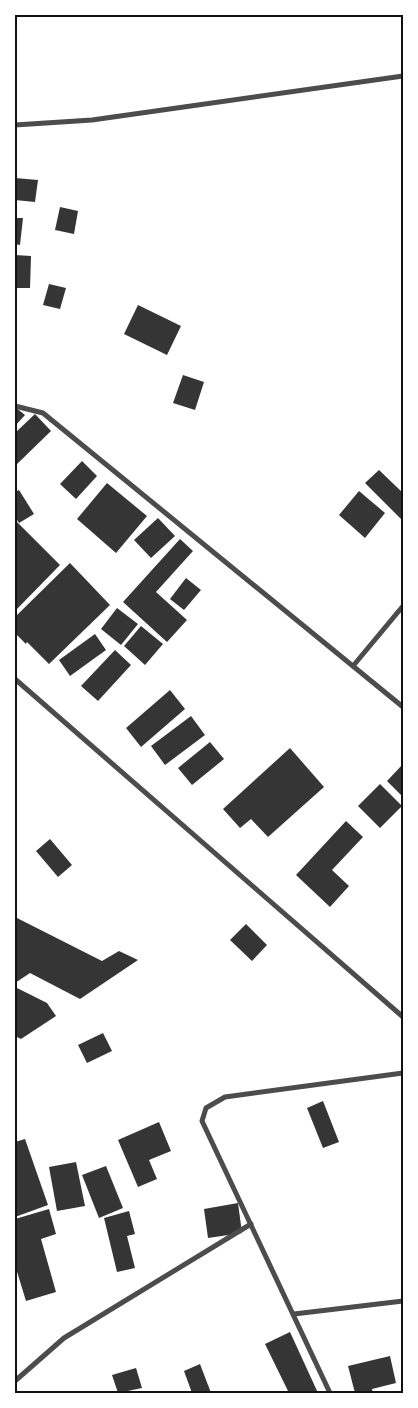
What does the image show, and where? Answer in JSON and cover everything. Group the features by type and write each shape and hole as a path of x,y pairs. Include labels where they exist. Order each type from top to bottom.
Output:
{"street":[{"path":"15,125 92,120 403,76"},
{"path":"15,406 43,413 403,706"},
{"path":"353,666 403,606"},
{"path":"15,680 403,1017"},
{"path":"330,1393 202,1121 206,1108 225,1097 403,1073"},
{"path":"15,1380 64,1338 251,1224"},
{"path":"294,1314 403,1301"}],"building":[{"path":"15,178 38,180 35,202 15,200"},
{"path":"60,207 78,211 74,234 55,230"},
{"path":"15,218 23,218 20,245 15,244"},
{"path":"15,255 31,256 30,288 15,288"},
{"path":"49,284 66,288 60,309 43,305"},
{"path":"138,305 181,326 167,355 124,334"},
{"path":"183,375 204,382 195,410 173,403"},
{"path":"15,407 25,415 15,426"},
{"path":"35,414 51,431 15,466 15,433"},
{"path":"82,461 97,476 76,499 60,484"},
{"path":"379,470 403,493 403,521 365,483"},
{"path":"107,483 147,516 116,553 77,519"},
{"path":"19,490 34,514 19,523 15,517 15,492"},
{"path":"359,491 385,513 365,538 339,515"},
{"path":"158,518 175,536 151,558 134,540"},
{"path":"15,520 60,565 15,611"},
{"path":"180,539 193,551 156,592 187,620 167,642 123,602"},
{"path":"70,563 110,605 49,664 15,633 15,617"},
{"path":"186,578 201,590 184,610 170,599"},
{"path":"117,608 138,624 121,645 101,629"},
{"path":"141,626 163,644 145,665 124,646"},
{"path":"95,634 106,650 70,676 59,660"},
{"path":"115,650 131,665 98,701 81,686"},
{"path":"170,690 185,709 141,747 126,728"},
{"path":"191,716 205,735 165,765 151,746"},
{"path":"210,742 224,759 192,785 178,768"},
{"path":"290,748 324,787 268,837 251,819 240,828 223,809"},
{"path":"403,764 403,797 387,781"},
{"path":"380,784 402,806 380,828 358,806"},
{"path":"346,821 363,837 332,870 349,886 330,907 296,875"},
{"path":"50,839 72,865 58,877 36,851"},
{"path":"15,917 102,961 119,951 138,960 80,999 30,973 15,983"},
{"path":"246,924 267,945 252,961 230,940"},
{"path":"15,987 47,1003 56,1016 21,1039 15,1036"},
{"path":"103,1033 112,1051 87,1063 78,1045"},
{"path":"323,1101 339,1142 323,1148 307,1108"},
{"path":"159,1122 171,1151 149,1160 157,1179 138,1187 118,1140"},
{"path":"25,1139 48,1205 15,1217 15,1142"},
{"path":"76,1162 85,1206 57,1211 49,1167"},
{"path":"106,1166 123,1208 99,1218 82,1175"},
{"path":"238,1203 242,1233 208,1238 204,1209"},
{"path":"49,1209 56,1234 41,1239 56,1292 26,1301 15,1265 15,1219"},
{"path":"129,1211 135,1234 127,1236 135,1268 117,1272 104,1218"},
{"path":"290,1332 318,1393 289,1393 265,1344"},
{"path":"390,1356 396,1383 372,1389 373,1393 355,1393 348,1366"},
{"path":"200,1364 211,1393 192,1393 184,1371"},
{"path":"136,1368 142,1388 118,1393 112,1375"}]}
